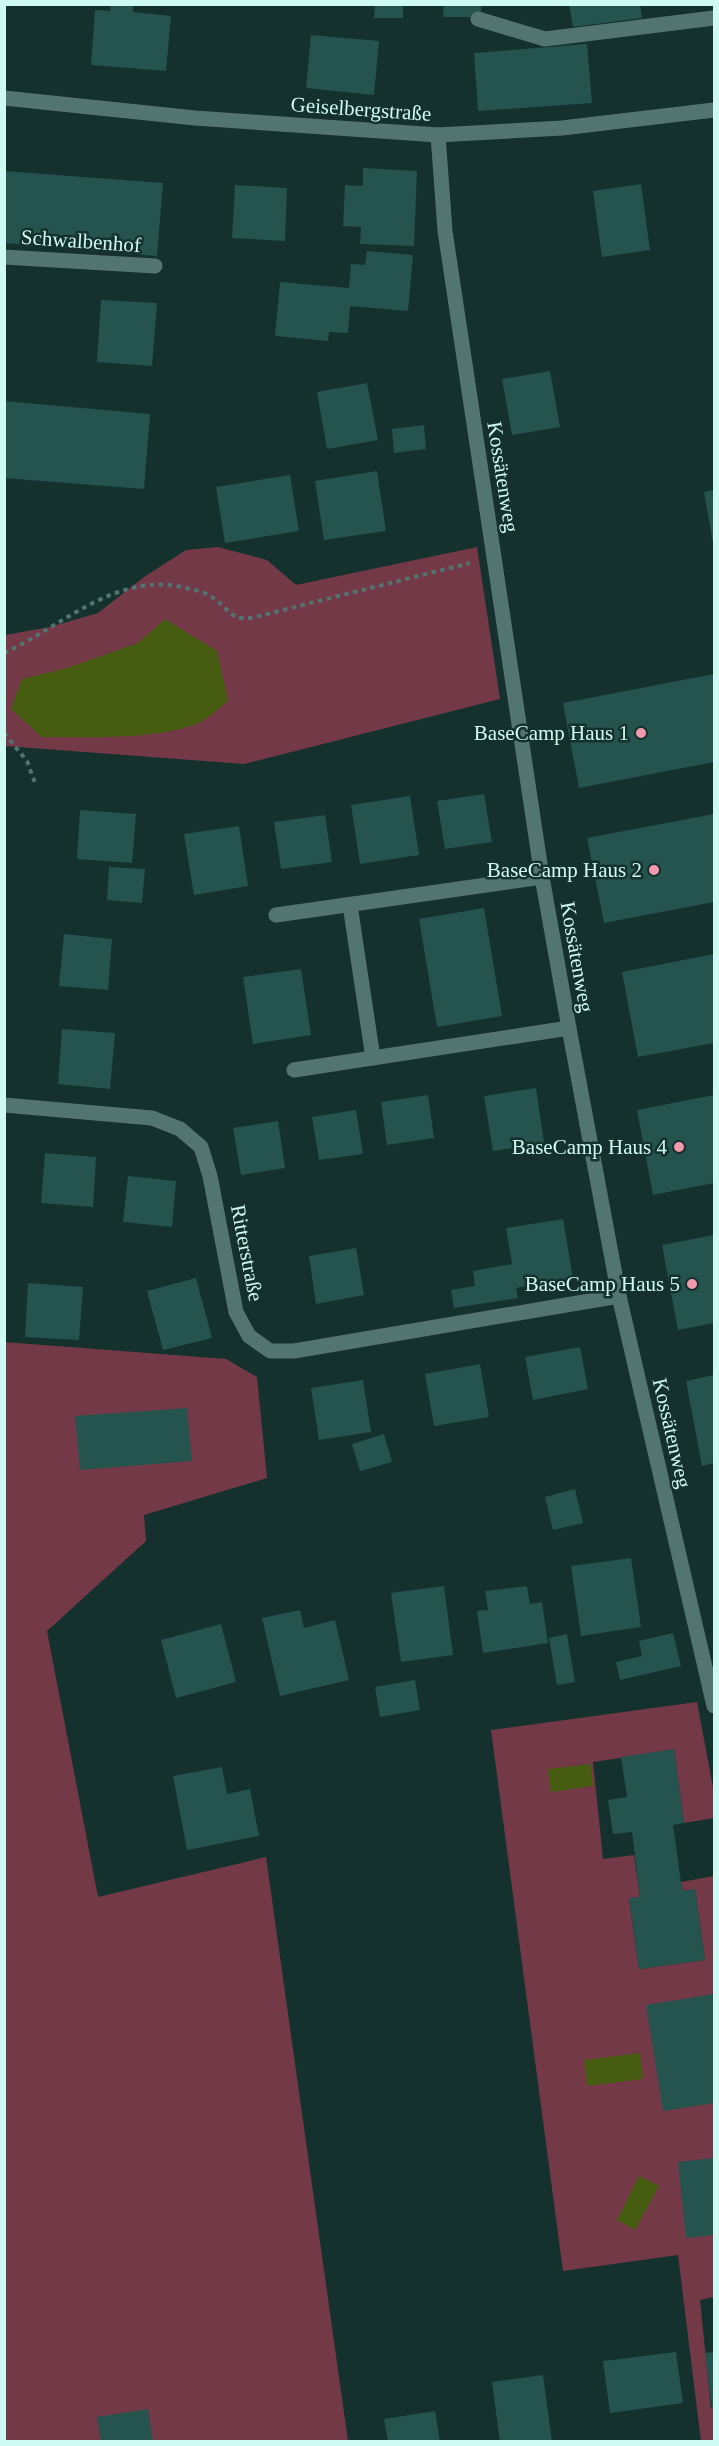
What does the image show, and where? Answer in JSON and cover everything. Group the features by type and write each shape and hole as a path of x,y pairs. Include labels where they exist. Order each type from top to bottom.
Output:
{"street":[{"path":"478,19 545,39 714,18"},
{"name":"Geiselbergstraße","path":"4,99 195,118 438,135 562,128 714,110"},
{"name":"Kossätenweg","path":"438,135 445,231 542,877 619,1296 714,1706"},
{"name":"Schwalbenhof","path":"4,257 155,266"},
{"path":"276,915 542,877"},
{"path":"350,905 373,1058"},
{"path":"294,1070 569,1028"},
{"name":"Ritterstraße","path":"4,1105 152,1118 180,1130 201,1147 210,1176 236,1312 249,1336 270,1351 294,1351 619,1296"}],"path":[{"path":"4,652 41,635 93,602 122,589 166,582 212,596 237,618 251,618 494,557"},
{"path":"4,733 27,761 35,783"}],"shaded area":[{"path":"218,547 267,560 296,585 477,547 500,699 244,764 5,746 5,635 50,627 98,613 144,577 186,550"},
{"path":"165,619 217,651 228,701 203,721 177,730 139,735 42,737 11,709 22,679 67,668 138,643"},
{"path":"4,1342 226,1359 257,1377 267,1478 144,1515 146,1541 47,1631 98,1897 266,1857 348,2441 5,2441"},
{"path":"697,1702 714,1793 714,1818 684,1823 674,1750 593,1762 603,1859 634,1855 640,1897 629,1899 639,1969 705,1960 695,1889 683,1891 681,1882 714,1876 714,2297 700,2300 711,2408 714,2408 714,2441 701,2441 678,2255 563,2271 491,1730"},
{"path":"591,1764 593,1786 551,1792 548,1769"},
{"path":"640,2053 643,2079 587,2086 584,2060"},
{"path":"639,2176 659,2186 635,2230 617,2220"}],"building":[{"path":"111,4 133,4 133,12 171,16 166,71 91,65 95,10 110,11"},
{"path":"375,4 403,4 403,18 374,18"},
{"path":"444,4 481,4 481,17 443,17"},
{"path":"569,4 640,4 642,18 573,27"},
{"path":"311,35 379,41 374,95 306,88"},
{"path":"587,44 592,103 478,111 474,53"},
{"path":"363,168 417,171 414,246 360,244 361,227 343,226 345,185 363,186"},
{"path":"4,171 163,183 157,256 4,243"},
{"path":"641,184 650,250 602,257 593,191"},
{"path":"235,185 287,188 285,241 232,238"},
{"path":"367,251 413,255 408,311 350,306 348,333 329,332 328,341 275,336 280,282 349,288 351,264 365,265"},
{"path":"101,300 157,303 152,366 97,362"},
{"path":"550,371 560,427 512,435 502,379"},
{"path":"367,383 378,440 327,449 317,392"},
{"path":"4,401 150,414 144,489 4,478"},
{"path":"424,425 426,449 394,453 392,429"},
{"path":"377,471 386,531 324,540 315,481"},
{"path":"290,475 299,531 225,543 216,487"},
{"path":"714,490 714,543 713,543 704,492"},
{"name":"BaseCamp Haus 1","path":"714,674 714,762 579,788 563,703"},
{"path":"484,794 492,842 445,849 437,801"},
{"path":"410,796 419,855 360,864 351,805"},
{"path":"80,810 136,814 132,863 77,859"},
{"name":"BaseCamp Haus 2","path":"714,814 714,902 604,923 587,838"},
{"path":"325,815 332,862 281,869 274,822"},
{"path":"239,826 248,886 194,895 184,834"},
{"path":"109,867 145,869 142,903 107,900"},
{"path":"484,908 502,1016 437,1027 419,919"},
{"path":"64,934 112,939 108,990 59,986"},
{"path":"714,954 714,1043 638,1057 622,972"},
{"path":"301,969 311,1035 253,1044 243,977"},
{"path":"62,1029 115,1033 110,1089 58,1084"},
{"path":"536,1088 544,1143 493,1151 484,1096"},
{"path":"428,1095 434,1138 387,1145 381,1102"},
{"name":"BaseCamp Haus 4","path":"714,1095 714,1183 653,1195 637,1110"},
{"path":"356,1110 363,1154 319,1160 312,1117"},
{"path":"278,1121 285,1168 241,1175 233,1128"},
{"path":"45,1153 96,1157 93,1207 41,1203"},
{"path":"128,1176 176,1181 172,1227 123,1222"},
{"path":"563,1219 573,1278 516,1288 518,1298 454,1308 451,1290 475,1286 473,1271 512,1264 506,1228"},
{"name":"BaseCamp Haus 5","path":"714,1235 714,1323 678,1330 662,1245"},
{"path":"356,1248 364,1295 316,1304 309,1256"},
{"path":"196,1278 212,1338 163,1350 147,1291"},
{"path":"28,1283 83,1287 79,1340 25,1337"},
{"path":"580,1347 588,1389 533,1400 525,1357"},
{"path":"480,1364 489,1417 434,1426 425,1374"},
{"path":"714,1375 714,1463 702,1466 686,1381"},
{"path":"363,1380 371,1432 319,1440 311,1388"},
{"path":"187,1408 192,1461 80,1470 75,1416"},
{"path":"384,1434 392,1462 360,1471 352,1444"},
{"path":"575,1489 583,1523 553,1530 545,1497"},
{"path":"631,1558 641,1627 581,1636 571,1566"},
{"path":"444,1586 453,1655 401,1662 391,1593"},
{"path":"527,1586 530,1604 542,1602 548,1643 483,1653 477,1611 488,1610 485,1591"},
{"path":"300,1610 304,1628 335,1620 349,1680 280,1696 262,1618"},
{"path":"221,1624 236,1682 176,1698 161,1640"},
{"path":"673,1633 681,1666 620,1680 616,1662 642,1656 639,1641"},
{"path":"567,1634 575,1682 557,1685 549,1638"},
{"path":"415,1680 420,1710 380,1717 375,1687"},
{"path":"674,1749 684,1823 673,1825 681,1882 683,1891 695,1889 705,1960 639,1969 629,1898 640,1897 632,1832 613,1834 608,1800 627,1797 621,1757"},
{"path":"222,1767 227,1794 250,1789 259,1836 187,1850 173,1776"},
{"path":"714,1994 714,2103 663,2111 646,2005"},
{"path":"714,2158 714,2235 686,2238 678,2162"},
{"path":"676,2352 683,2403 610,2413 603,2361"},
{"path":"714,2352 714,2408 712,2408 705,2353"},
{"path":"543,2375 552,2442 500,2442 492,2382"},
{"path":"148,2409 153,2442 101,2442 97,2417"},
{"path":"435,2411 440,2442 388,2442 384,2419"}],"place":[{"name":"BaseCamp Haus 1","path":"641,733"},
{"name":"BaseCamp Haus 2","path":"654,870"},
{"name":"BaseCamp Haus 4","path":"679,1147"},
{"name":"BaseCamp Haus 5","path":"692,1284"}]}
